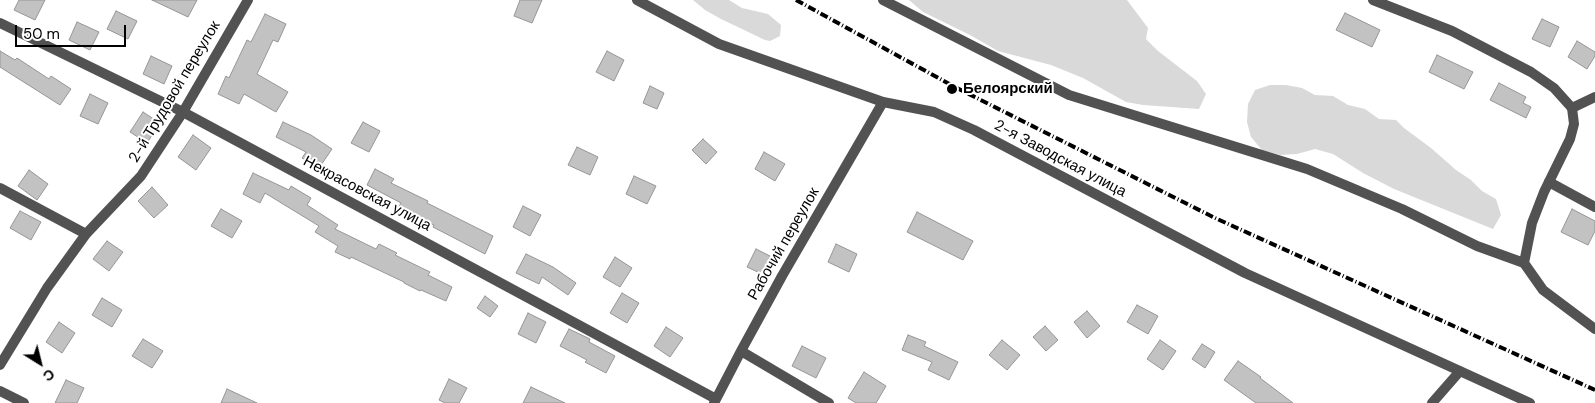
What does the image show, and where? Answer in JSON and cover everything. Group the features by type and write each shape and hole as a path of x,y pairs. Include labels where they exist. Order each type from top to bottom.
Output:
{"street":[{"name":"2-й Трудовой переулок","path":"0,365 47,288 86,234 141,176 183,112 248,0"},
{"name":"2-я Заводская улица","path":"637,0 719,44 883,102 934,112 974,130 1246,273 1530,403"},
{"path":"883,0 1069,96 1307,169 1402,209 1477,246 1524,263 1543,290 1595,329"},
{"path":"1373,0 1452,31 1531,72 1554,88 1572,108 1574,124 1570,138 1532,223 1524,263"},
{"name":"Некрасовская улица","path":"0,23 183,112 715,401"},
{"path":"1572,108 1595,97"},
{"name":"Рабочий переулок","path":"715,401 782,276 883,102"},
{"path":"1549,182 1595,207"},
{"path":"0,188 86,234"},
{"path":"741,350 829,403"},
{"path":"1432,403 1460,371"},
{"path":"0,391 24,403"}],"shaded area":[{"path":"693,0 729,0 742,8 768,14 781,25 780,36 770,41 765,40 721,19 705,10"},
{"path":"909,0 1127,0 1148,28 1146,39 1158,51 1197,81 1206,94 1199,109 1126,102 1083,78 1051,65 998,51 923,12"},
{"path":"1270,85 1286,85 1302,88 1315,95 1333,96 1348,105 1365,109 1379,119 1396,120 1482,191 1496,199 1501,215 1493,229 1394,189 1363,173 1333,154 1315,149 1297,154 1280,155 1262,150 1251,137 1247,122 1248,104 1255,90"}],"building":[{"path":"19,0 45,0 35,20 14,10"},
{"path":"152,0 197,0 188,17"},
{"path":"520,0 542,0 532,23 514,16"},
{"path":"116,11 137,21 128,39 107,29"},
{"path":"1345,13 1380,30 1372,47 1336,30"},
{"path":"265,14 286,24 278,42 273,40 257,74 288,92 276,112 244,94 239,104 218,94 226,76 229,78 247,40 251,42"},
{"path":"1542,19 1559,27 1550,47 1532,39"},
{"path":"77,22 99,32 90,50 69,40"},
{"path":"1577,41 1595,52 1595,56 1587,69 1568,57"},
{"path":"0,51 15,60 17,58 49,79 51,76 71,89 60,105 0,67"},
{"path":"607,51 624,60 614,81 596,72"},
{"path":"1437,55 1473,72 1464,89 1429,72"},
{"path":"151,56 172,66 164,84 143,74"},
{"path":"1499,83 1526,97 1523,103 1531,107 1526,118 1490,100"},
{"path":"650,86 664,93 657,109 643,103"},
{"path":"90,94 108,103 98,124 80,116"},
{"path":"143,112 160,123 147,143 130,132"},
{"path":"283,122 311,135 332,149 319,168 302,158 306,152 276,137"},
{"path":"363,122 380,131 369,152 351,143"},
{"path":"193,135 211,148 196,170 178,157"},
{"path":"703,139 717,152 706,164 692,150"},
{"path":"577,147 598,157 590,175 568,165"},
{"path":"764,152 785,164 775,181 755,169"},
{"path":"375,169 394,179 391,183 493,236 485,254 433,227 434,225 398,208 401,203 367,185"},
{"path":"29,170 48,184 37,200 18,186"},
{"path":"253,173 289,190 291,186 311,198 307,205 338,225 335,229 376,249 379,244 397,253 395,255 430,272 428,275 452,287 446,301 420,291 351,257 350,259 335,252 338,246 315,232 319,226 265,193 260,203 243,194"},
{"path":"634,176 656,186 647,204 626,194"},
{"path":"152,187 168,205 154,218 138,201"},
{"path":"523,206 541,215 530,236 513,227"},
{"path":"221,209 242,221 232,238 211,226"},
{"path":"1572,209 1595,221 1595,231 1588,245 1561,232"},
{"path":"20,211 41,222 31,240 10,228"},
{"path":"917,212 973,241 963,260 907,232"},
{"path":"107,241 123,252 109,271 93,259"},
{"path":"836,244 857,254 849,272 828,262"},
{"path":"756,249 770,256 762,274 747,267"},
{"path":"526,254 553,267 576,283 568,295 542,277 539,284 516,273"},
{"path":"615,257 632,268 620,287 603,277"},
{"path":"622,293 639,303 627,323 610,313"},
{"path":"485,296 498,306 490,317 477,308"},
{"path":"102,298 122,310 112,327 92,315"},
{"path":"1137,305 1158,316 1148,334 1127,322"},
{"path":"1087,311 1100,326 1087,338 1074,322"},
{"path":"528,313 546,322 536,343 518,334"},
{"path":"59,322 75,333 62,353 46,342"},
{"path":"1045,326 1058,340 1046,351 1033,337"},
{"path":"666,327 683,338 670,357 654,346"},
{"path":"569,329 590,339 589,342 615,356 606,373 585,362 587,360 560,346"},
{"path":"908,335 926,342 924,346 958,362 949,380 928,370 932,362 902,350"},
{"path":"143,339 163,351 152,368 132,356"},
{"path":"1002,340 1020,355 1007,370 989,355"},
{"path":"1160,340 1176,351 1163,370 1147,359"},
{"path":"1202,344 1215,352 1205,368 1192,359"},
{"path":"802,346 826,358 816,378 792,366"},
{"path":"1238,361 1293,403 1256,403 1224,380"},
{"path":"864,372 886,386 876,403 856,403 848,398"},
{"path":"449,379 467,388 459,403 445,403 439,400"},
{"path":"66,380 84,388 77,403 55,403"},
{"path":"531,387 565,403 523,403"},
{"path":"227,389 257,403 221,403"}],"railway":[{"path":"796,0 953,86 1215,218 1595,390"}],"place":[{"name":"Белоярский","path":"952,89"}]}
